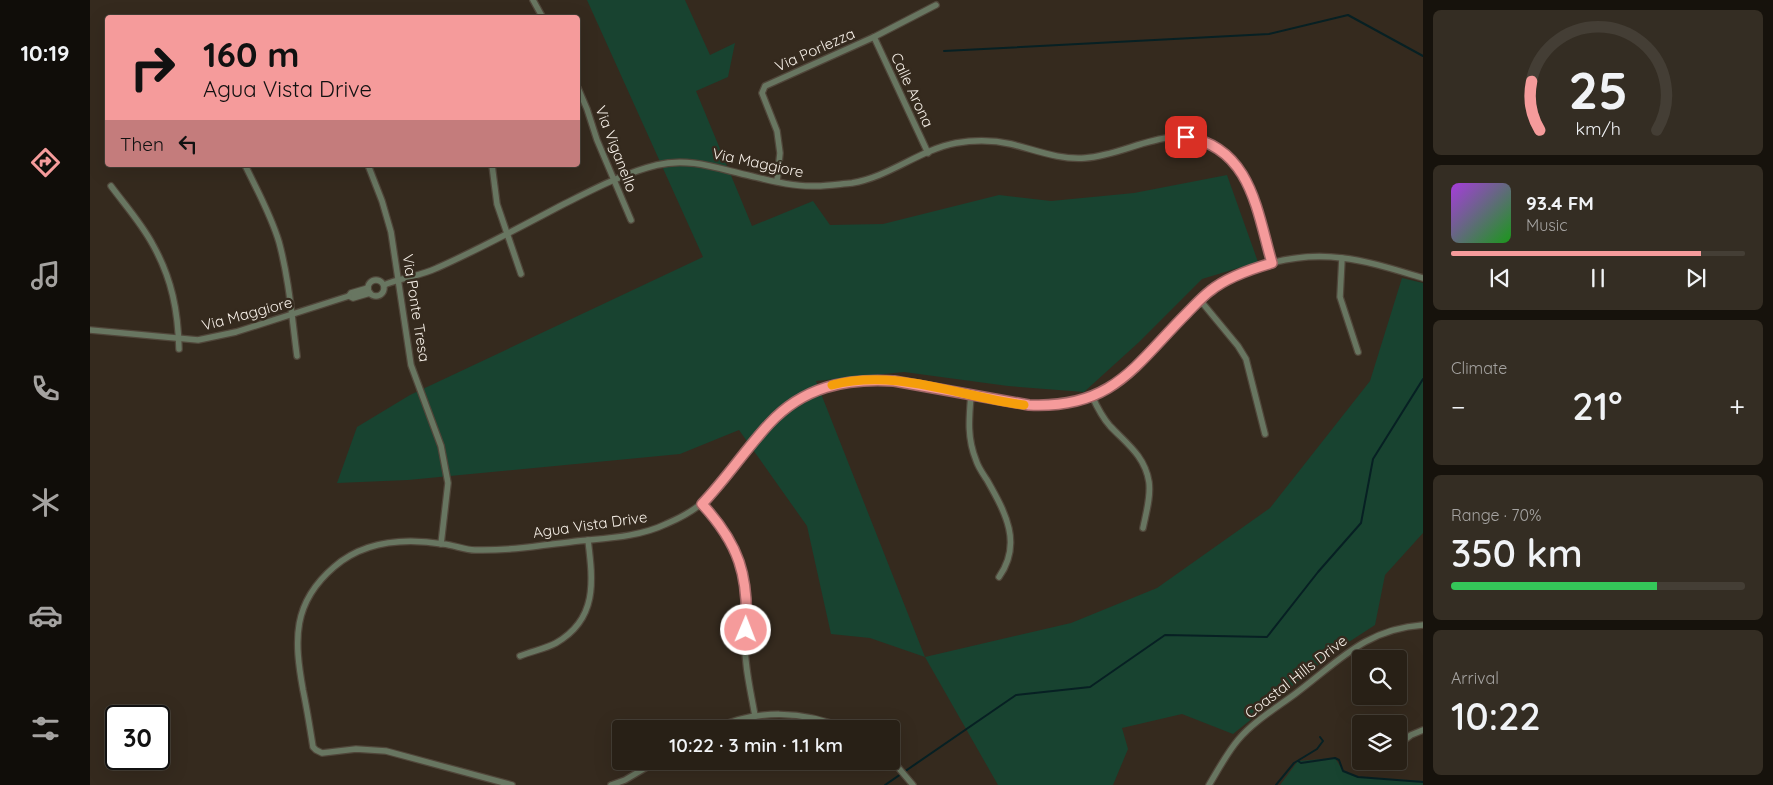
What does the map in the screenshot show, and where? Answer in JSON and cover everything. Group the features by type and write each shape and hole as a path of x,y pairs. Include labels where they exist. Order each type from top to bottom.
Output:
{"street":[{"path":"533,0 541,15"},
{"name":"Via Porlezza","path":"777,181 780,153 776,131 762,94 765,86 874,37 936,5"},
{"name":"Calle Arona","path":"874,37 928,153"},
{"name":"Via Viganello","path":"580,93 613,180 631,220"},
{"name":"Via Maggiore","path":"384,285 436,268 613,180 656,166 682,162 707,165 777,181 815,186 854,182 879,176 928,153 955,144 992,141 1057,157 1082,158 1103,156 1166,137 1186,137 1200,140 1226,154 1244,175 1250,188 1272,263"},
{"path":"246,167 279,242 293,315 297,356"},
{"name":"Via Ponte Tresa","path":"369,167 385,211 399,279 411,365 444,459 448,482 441,544"},
{"path":"492,167 497,204 521,274"},
{"path":"111,186 153,244 164,267 178,315 179,348"},
{"name":"Agua Vista Drive","path":"512,785 386,751 356,749 322,753 313,747 297,647 298,631 300,618 308,599 319,582 336,565 349,556 367,548 396,541 441,544 472,550 503,550 633,534 650,530 666,524 702,504 720,486 769,424 794,404 828,386 859,380 894,381 1018,404 1040,406 1067,403 1092,396 1110,388 1130,373 1210,291 1234,277 1272,263 1307,258 1342,258 1378,265 1423,278"},
{"path":"1342,258 1340,297 1358,352"},
{"path":"376,279 384,285 384,290 381,294 374,295 369,290 369,283 376,279"},
{"name":"Via Maggiore","path":"90,330 198,340 236,332 293,315 349,296 351,293 369,290"},
{"path":"1200,300 1238,346 1246,359 1265,434"},
{"path":"972,395 968,422 971,444 977,465 1006,516 1010,534 1011,546 1008,559 999,577"},
{"path":"1092,396 1104,419 1134,449 1144,466 1149,482 1144,528"},
{"path":"702,504 727,535 742,569 746,588 747,615 744,640 755,716"},
{"path":"520,656 561,640 581,620 588,607 592,585 588,540"},
{"name":"Coastal Hills Drive","path":"1210,785 1231,750 1248,730 1348,651 1386,632 1404,627 1423,625"},
{"path":"738,720 776,714 821,720"},
{"path":"1407,737 1423,730"},
{"path":"611,785 625,780 642,770"},
{"path":"900,770 913,785"}],"green space":[{"path":"587,0 685,0 710,55 735,43 728,77 696,91 752,226 813,201 830,225 883,224 999,195 1051,201 1134,193 1227,175 1258,262 1202,279 1138,343 1084,392 1008,386 904,372 816,381 925,657 870,638 831,634 807,526 739,430 680,454 408,480 337,483 357,427 410,395 703,257"},
{"path":"1402,278 1423,283 1423,533 1385,575 1375,625 1338,649 1233,734 1182,714 1122,728 1128,749 1113,785 998,785 925,657 1071,623 1157,588 1270,508 1370,381"},
{"path":"1335,758 1343,771 1358,777 1423,781 1423,785 1280,785 1298,761"}],"waterway":[{"path":"944,51 1269,34 1348,15 1423,56"},
{"path":"885,785 1016,695 1090,687 1165,635 1267,637 1318,572 1361,523 1373,459 1423,379"},
{"path":"1276,785 1294,763 1317,749 1323,741 1320,737"},
{"path":"1298,761 1301,763 1335,758 1339,760 1343,771 1358,777 1423,782"}],"slow traffic":[{"path":"832,385 871,379 894,381 1024,405"}],"route":[{"path":"746,630 746,588 742,569 727,535 702,504 720,486 751,445 778,415 810,394 828,386 871,379 894,381 1018,404 1040,406 1062,404 1082,399 1110,388 1130,373 1176,323 1210,291 1246,272 1272,263 1250,188 1240,169 1220,149 1207,142 1186,137"}]}
